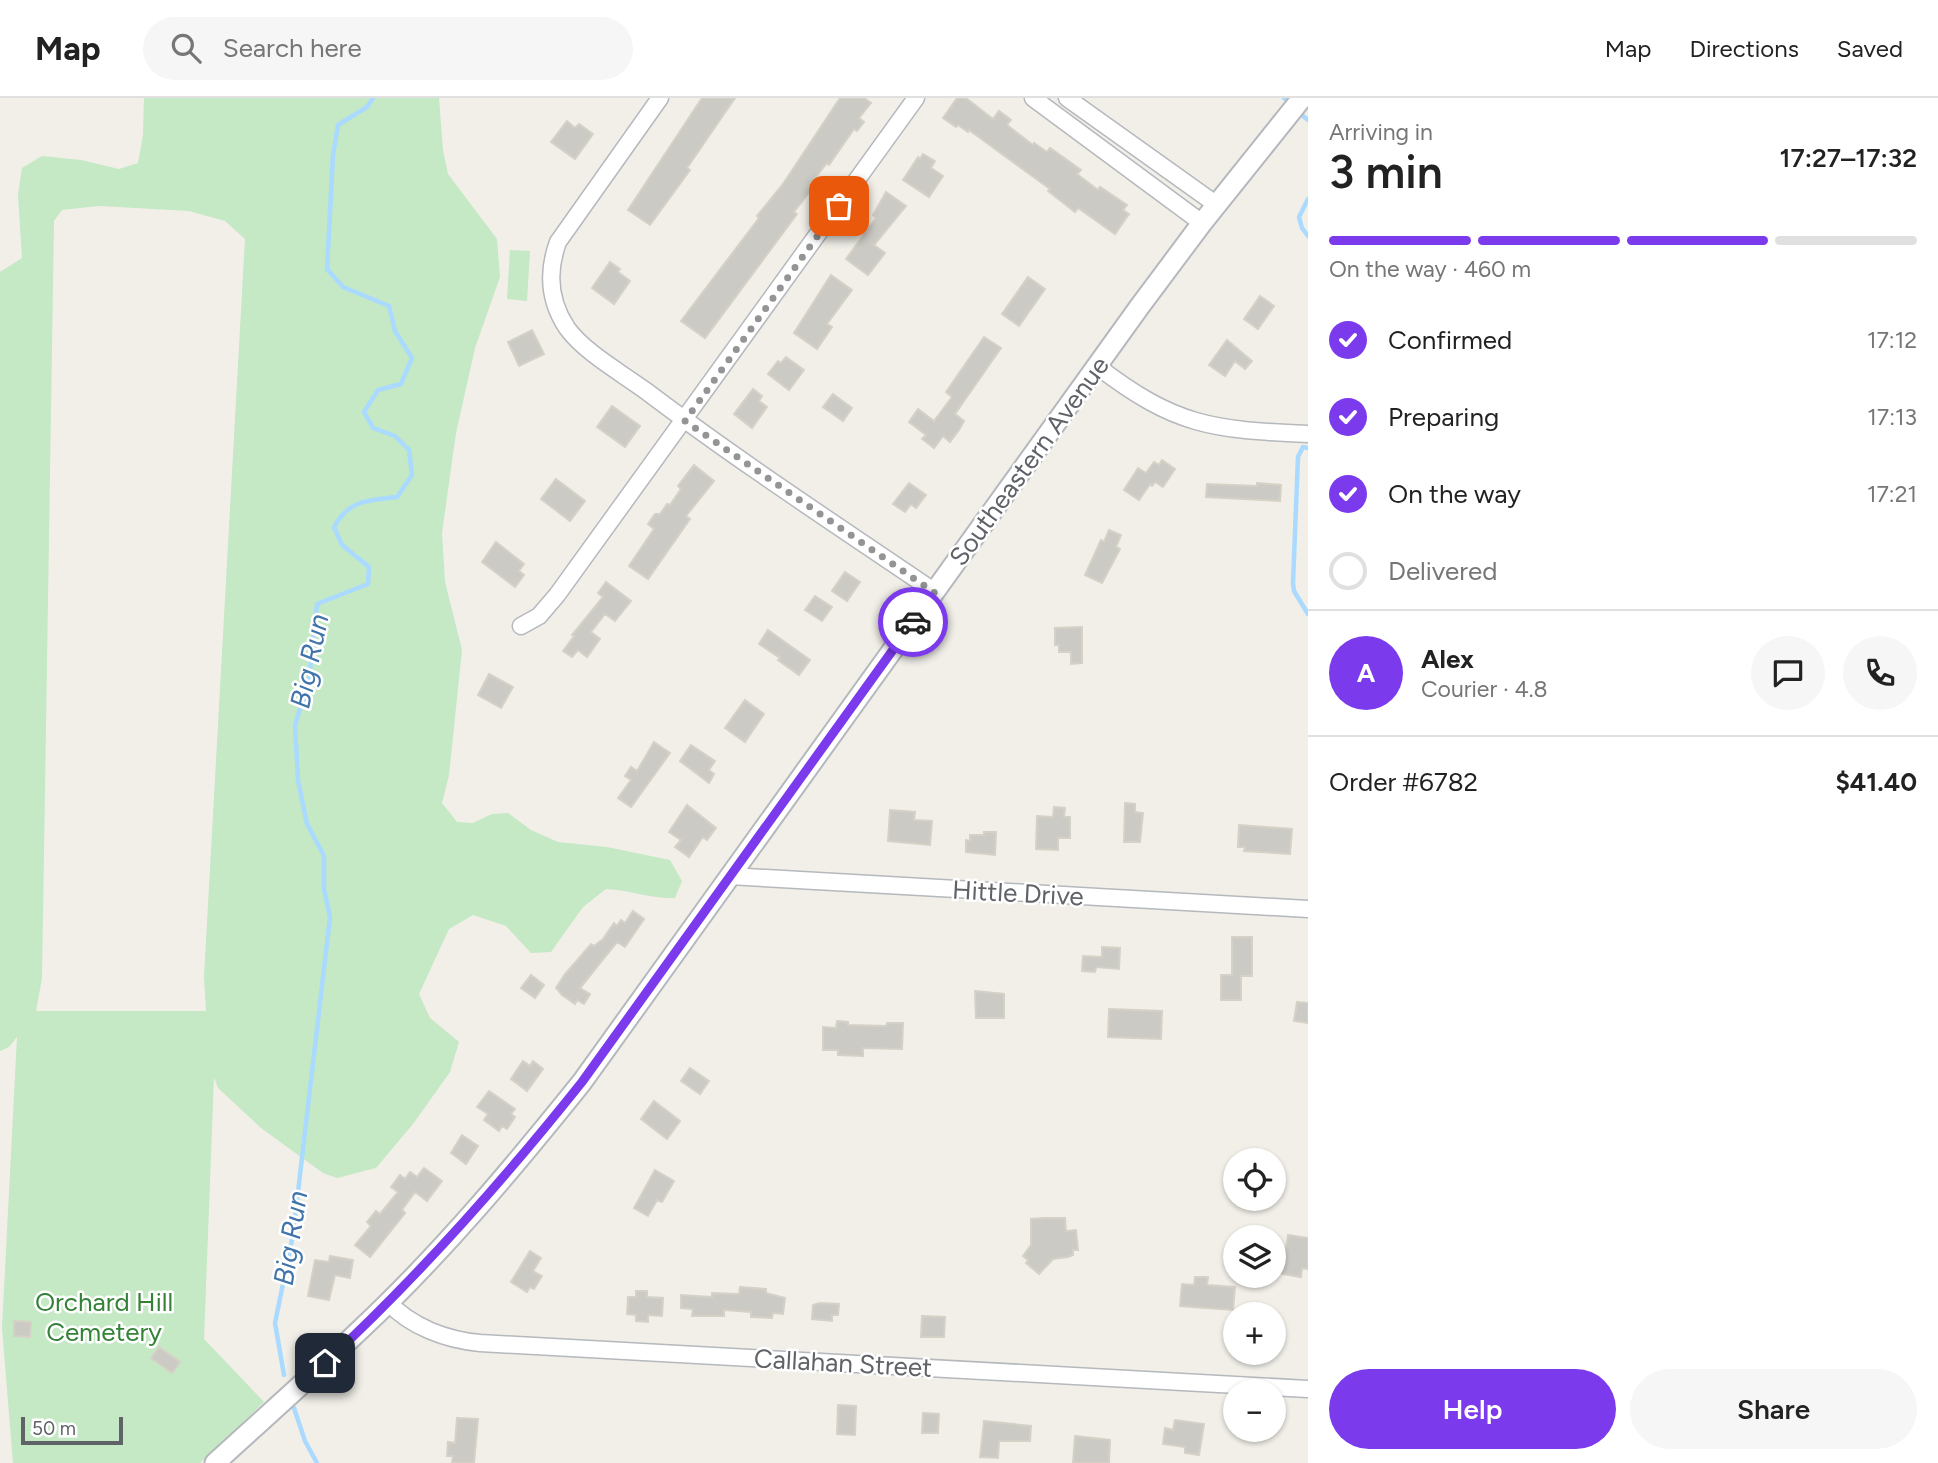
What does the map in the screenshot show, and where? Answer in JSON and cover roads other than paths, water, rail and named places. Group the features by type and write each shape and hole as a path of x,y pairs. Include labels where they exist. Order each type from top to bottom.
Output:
{"street":[{"path":"660,98 558,242 550,282 559,312 568,330 685,421 935,593"},
{"path":"521,626 539,616 557,595 916,98"},
{"path":"1033,98 1202,223"},
{"path":"1067,98 1217,205"},
{"name":"Southeastern Avenue","path":"215,1463 388,1302 534,1142 582,1082 1097,366 1202,223 1302,98"},
{"path":"1097,366 1153,405 1194,422 1238,430 1308,434"},
{"name":"Hittle Drive","path":"729,876 1308,909"},
{"name":"Callahan Street","path":"388,1302 408,1318 431,1330 455,1339 480,1343 1308,1389"}],"waterway":[{"name":"Big Run","path":"284,1375 275,1323 293,1235 330,917 324,889 324,856 307,824 298,780 295,725 309,679 317,604 368,584 369,567 342,545 334,527 353,506 397,497 412,475 409,450 395,436 373,428 364,412 378,390 401,384 412,358 395,331 389,306 343,287 327,269 333,155 338,125 367,107 373,98"},
{"path":"1303,116 1308,120"},
{"path":"1308,199 1299,217 1308,236"},
{"path":"1308,448 1303,447 1298,457 1293,583 1294,591 1308,614"},
{"name":"Big Run","path":"294,1408 305,1441 317,1463"}],"park label":[{"name":"Orchard Hill Cemetery","path":"104,1317"}]}
